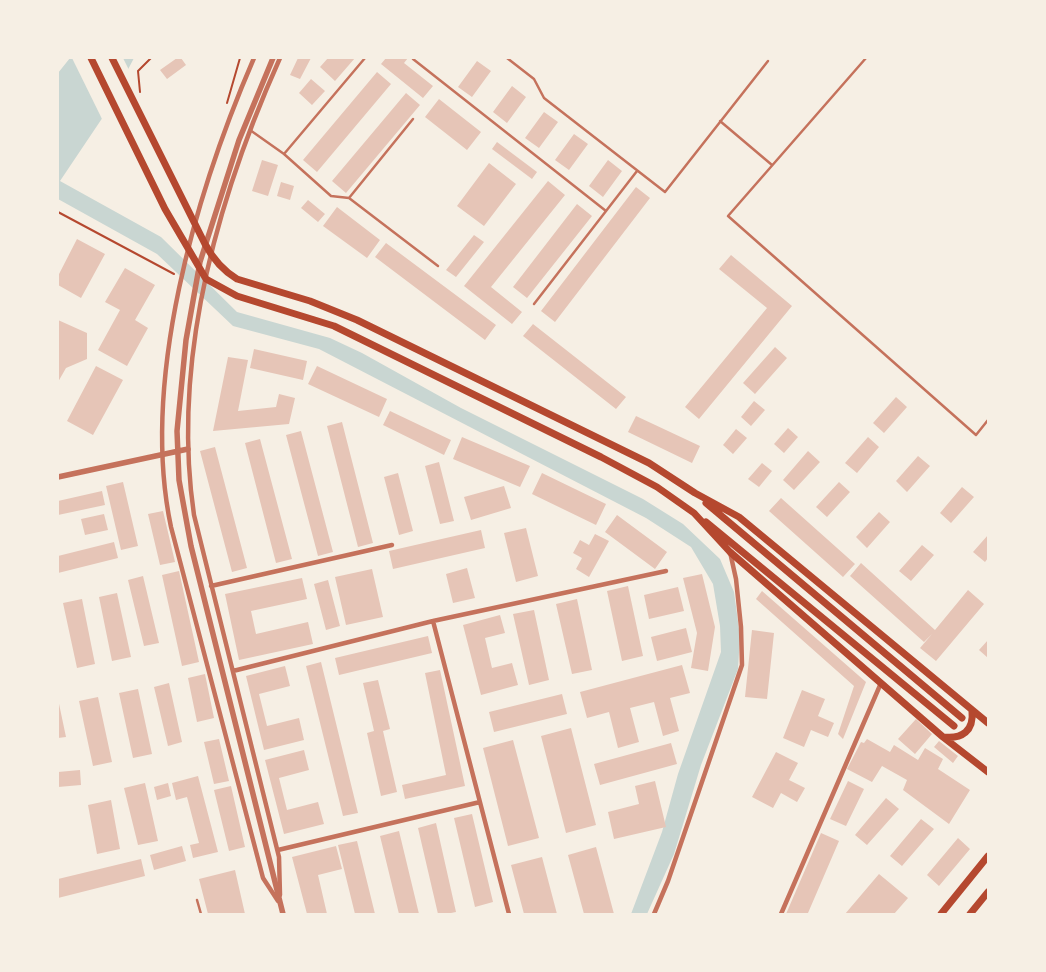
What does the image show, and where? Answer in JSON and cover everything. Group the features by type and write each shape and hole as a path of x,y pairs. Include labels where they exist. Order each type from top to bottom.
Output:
{"main road":[{"path":"91,58 165,209 206,279 237,296 334,326 609,461 657,487 694,513 954,726"},
{"path":"112,58 136,102 211,255 226,273 237,279 310,301 357,320 649,463 695,493 739,517 988,723"},
{"path":"695,493 962,718"},
{"path":"694,513 730,552 943,737 988,772"},
{"path":"943,737 956,738 967,732 972,723 972,711"},
{"path":"941,914 988,856"},
{"path":"970,914 988,892"}],"street":[{"path":"254,58 228,120 194,222 182,277 162,411 162,454 163,483 172,527 263,878 280,904"},
{"path":"273,58 239,140 200,262 186,340 177,431 179,480 191,546 283,914"},
{"path":"280,58 250,130 211,255 190,368 186,420 194,515 278,850 280,904"},
{"path":"58,477 188,449"},
{"path":"211,586 392,545"},
{"path":"654,914 668,881 742,665 742,627 736,579 730,552"},
{"path":"234,671 434,621 666,571"},
{"path":"434,621 509,914"},
{"path":"781,914 881,683"},
{"path":"278,850 480,802"}],"lane":[{"path":"284,154 365,58"},
{"path":"507,58 534,79 544,98 665,192 768,61"},
{"path":"866,58 728,216 976,435 988,420"},
{"path":"413,59 606,211"},
{"path":"349,198 413,119"},
{"path":"720,121 772,165"},
{"path":"250,130 284,154 331,196 349,198 438,266"},
{"path":"534,304 637,170"},
{"path":"197,900 201,914"}],"path":[{"path":"136,102 141,103 138,72 151,58"},
{"path":"58,212 168,272 182,277"}],"shaded area":[{"path":"70,58 134,58 103,117 60,181 161,237 237,312 330,338 362,353 461,408 643,499 683,524 720,559 734,592 740,636 738,669 701,765 674,854 647,914 631,914 662,832 678,774 721,652 720,626 713,584 691,547 646,518 319,349 233,326 157,254 58,199 58,73"}],"pier":[{"path":"72,58 123,58 129,70 103,121"}],"building":[{"path":"177,58 181,58 186,65 167,79 160,70"},
{"path":"298,58 311,58 300,79 290,75"},
{"path":"328,58 355,58 335,81 320,67"},
{"path":"386,58 408,58 404,63 433,86 423,98 381,64"},
{"path":"477,61 491,71 472,97 458,87"},
{"path":"377,72 391,84 317,172 303,160"},
{"path":"311,79 325,91 312,105 299,93"},
{"path":"512,86 526,97 507,123 493,112"},
{"path":"406,93 420,105 346,193 332,181"},
{"path":"439,99 481,132 467,150 425,117"},
{"path":"544,112 558,122 539,148 525,138"},
{"path":"574,134 588,144 569,170 555,160"},
{"path":"497,142 537,172 532,179 492,149"},
{"path":"262,160 278,165 268,196 252,191"},
{"path":"608,160 622,171 603,197 589,186"},
{"path":"489,163 516,184 484,226 457,206"},
{"path":"548,181 565,195 491,287 522,312 512,324 464,286"},
{"path":"281,182 294,186 290,200 277,196"},
{"path":"636,187 650,198 555,322 541,311"},
{"path":"308,200 325,214 318,222 301,208"},
{"path":"577,204 592,216 527,298 513,287"},
{"path":"337,207 380,240 367,258 323,226"},
{"path":"474,235 484,242 456,277 446,270"},
{"path":"77,239 105,254 81,298 58,285 58,276"},
{"path":"386,243 496,325 485,340 375,257"},
{"path":"731,255 792,306 699,419 685,407 767,308 719,269"},
{"path":"125,268 155,285 135,320 148,328 127,366 98,350 120,310 105,302"},
{"path":"58,320 87,333 87,359 66,368 58,382"},
{"path":"533,324 626,397 616,409 523,336"},
{"path":"775,347 787,358 755,394 743,383"},
{"path":"254,349 307,361 303,380 250,368"},
{"path":"228,357 248,360 238,411 276,407 279,394 295,398 289,424 213,431"},
{"path":"96,366 123,380 93,435 67,421"},
{"path":"317,366 387,399 379,417 308,384"},
{"path":"896,397 907,407 884,433 873,423"},
{"path":"754,401 765,410 751,426 741,417"},
{"path":"390,411 451,440 444,455 383,425"},
{"path":"636,416 700,446 692,463 628,432"},
{"path":"342,422 373,543 358,547 327,426"},
{"path":"788,428 798,437 784,453 774,444"},
{"path":"736,429 747,438 733,454 723,445"},
{"path":"301,431 333,552 318,556 286,435"},
{"path":"462,437 530,466 520,487 453,459"},
{"path":"868,437 879,447 857,473 845,463"},
{"path":"260,439 292,559 276,563 245,443"},
{"path":"215,447 247,568 232,572 200,451"},
{"path":"808,451 820,462 794,490 783,480"},
{"path":"918,456 930,466 907,492 896,481"},
{"path":"439,462 454,521 440,524 425,466"},
{"path":"762,463 772,471 759,487 748,479"},
{"path":"398,473 413,531 399,535 384,477"},
{"path":"542,473 606,504 596,525 532,494"},
{"path":"123,482 138,546 121,550 106,486"},
{"path":"839,482 850,492 827,517 816,507"},
{"path":"504,486 511,508 471,520 464,497"},
{"path":"962,487 974,497 951,523 940,513"},
{"path":"102,491 105,505 58,515 58,501"},
{"path":"781,498 855,564 843,577 769,511"},
{"path":"163,511 175,562 160,565 148,514"},
{"path":"879,512 890,522 867,548 856,537"},
{"path":"104,514 108,530 85,535 81,519"},
{"path":"617,515 667,552 655,569 605,532"},
{"path":"526,528 538,576 516,582 504,533"},
{"path":"481,530 485,548 393,569 389,551"},
{"path":"595,534 609,541 589,577 576,569 582,558 573,553 580,540 589,545"},
{"path":"988,535 988,558 985,562 973,552"},
{"path":"114,542 118,558 58,573 58,556"},
{"path":"922,545 934,555 911,581 899,571"},
{"path":"861,563 935,630 968,590 984,604 936,661 920,648 932,634 924,642 850,576"},
{"path":"467,568 475,598 453,603 446,574"},
{"path":"372,569 383,617 346,625 335,577"},
{"path":"179,571 199,662 182,666 162,575"},
{"path":"702,574 715,627 708,671 691,668 697,633 683,578"},
{"path":"143,576 159,643 144,646 128,580"},
{"path":"302,578 307,599 251,611 256,634 308,622 313,644 239,660 225,594"},
{"path":"328,580 340,626 326,630 314,584"},
{"path":"628,586 643,656 622,661 607,591"},
{"path":"678,587 684,611 649,619 644,595"},
{"path":"762,591 866,682 843,739 838,734 854,686 756,599"},
{"path":"117,593 131,657 112,661 99,597"},
{"path":"82,599 95,664 77,668 63,603"},
{"path":"577,599 592,670 572,674 556,604"},
{"path":"534,610 549,680 529,685 513,614"},
{"path":"500,615 505,633 485,638 492,668 512,663 518,685 481,695 463,625"},
{"path":"686,628 692,652 657,661 651,637"},
{"path":"752,630 774,633 767,699 745,697"},
{"path":"428,636 432,653 339,675 335,658"},
{"path":"988,640 988,658 979,650"},
{"path":"321,662 358,813 343,816 306,666"},
{"path":"682,665 690,693 670,698 679,731 663,736 654,702 630,708 639,742 618,748 609,712 587,718 580,692"},
{"path":"285,666 290,686 259,694 267,726 299,718 304,740 264,750 246,676"},
{"path":"440,670 465,786 405,799 402,785 446,775 425,673"},
{"path":"205,674 214,718 197,722 188,678"},
{"path":"378,680 390,729 383,731 397,792 381,796 367,733 374,731 363,683"},
{"path":"169,683 182,742 168,746 154,687"},
{"path":"138,689 152,754 133,758 119,693"},
{"path":"802,690 825,699 818,716 834,723 828,737 811,730 804,747 783,738"},
{"path":"562,694 567,714 494,732 489,712"},
{"path":"98,697 112,762 93,766 79,701"},
{"path":"58,699 66,737 58,738"},
{"path":"916,719 932,734 915,754 898,739"},
{"path":"571,728 596,825 566,833 541,736"},
{"path":"219,739 229,781 214,784 204,742"},
{"path":"867,739 890,752 894,745 918,760 925,748 943,759 938,769 970,790 949,824 903,790 907,780 882,766 872,782 847,769 861,742 864,743"},
{"path":"513,740 539,838 508,846 483,748"},
{"path":"939,741 958,756 953,763 934,747"},
{"path":"671,743 677,764 600,785 594,764"},
{"path":"304,750 309,770 279,778 287,810 318,802 324,824 284,834 265,760"},
{"path":"776,752 798,763 789,780 805,788 797,802 781,793 773,808 752,797"},
{"path":"80,770 81,785 58,787 58,772"},
{"path":"198,776 218,852 193,858 190,845 199,843 187,797 176,800 172,783"},
{"path":"655,781 666,827 614,839 608,812 639,804 635,786"},
{"path":"848,781 864,789 846,826 830,819"},
{"path":"145,783 158,841 138,845 124,788"},
{"path":"168,783 171,796 157,800 154,787"},
{"path":"231,786 245,847 229,851 214,790"},
{"path":"886,798 899,809 867,845 855,835"},
{"path":"111,800 120,849 97,854 88,805"},
{"path":"472,814 493,902 475,907 454,818"},
{"path":"921,819 934,829 902,866 890,856"},
{"path":"436,823 456,912 446,914 438,914 418,828"},
{"path":"399,831 419,914 399,914 380,836"},
{"path":"821,833 839,841 808,913 812,914 786,914"},
{"path":"958,838 970,849 939,886 927,875"},
{"path":"357,841 375,914 355,914 338,845"},
{"path":"182,846 186,861 154,870 150,855"},
{"path":"336,846 342,869 318,875 327,914 307,914 292,857"},
{"path":"596,847 614,914 584,914 568,855"},
{"path":"542,857 557,914 524,914 511,865"},
{"path":"141,859 145,876 58,898 58,879"},
{"path":"235,870 245,914 208,914 199,879"},
{"path":"879,874 908,898 894,914 845,914"}]}
